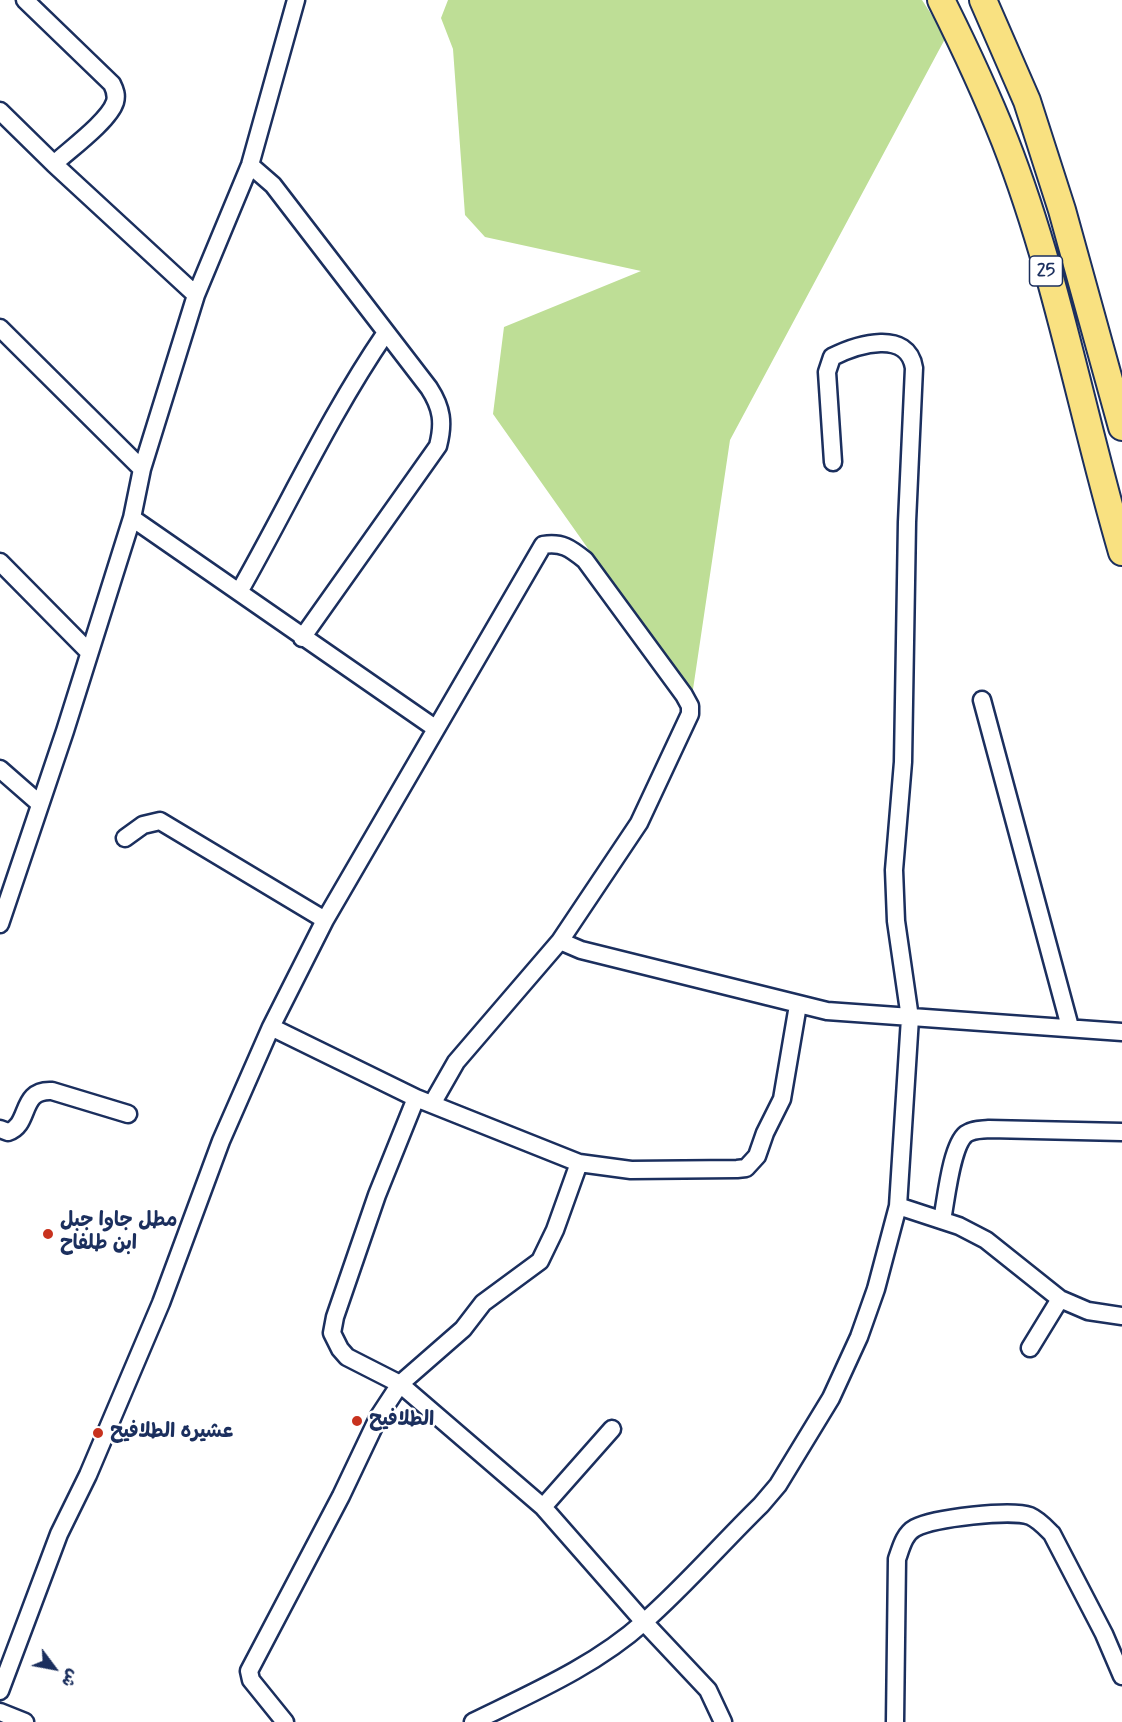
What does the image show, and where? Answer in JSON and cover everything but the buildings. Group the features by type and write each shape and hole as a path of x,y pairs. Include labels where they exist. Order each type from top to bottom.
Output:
{"highway":[{"name":"25","path":"941,0 971,60 1001,132 1032,222 1122,552"},
{"name":"25","path":"983,0 1027,101 1048,166 1122,427"}],"street":[{"path":"25,0 112,84 116,91 116,99 111,111 54,164"},
{"path":"0,924 132,518 142,469 196,295 250,165 296,0"},
{"path":"0,111 196,295"},
{"path":"250,165 273,185 385,334 429,388 438,403 443,418 438,446 302,638"},
{"path":"0,328 142,469"},
{"path":"239,592 339,405 385,334"},
{"path":"473,1722 562,1678 608,1650 644,1623 761,1505 778,1485 831,1398 859,1337 876,1289 898,1206 910,1018 896,921 894,870 903,762 907,522 915,368 912,355 903,346 873,343 832,357 827,372 833,462"},
{"path":"132,518 435,728"},
{"path":"0,1691 58,1534 88,1475 156,1313 221,1141 272,1027 325,920 435,728 543,545 557,543 569,547 585,560 684,694 690,706 690,714 639,823 560,941 424,1101 377,1195 332,1333 335,1343 347,1357 400,1384 543,1507 644,1623 708,1690 723,1722"},
{"path":"0,562 89,652"},
{"path":"982,700 1070,1027"},
{"path":"0,769 40,804"},
{"path":"125,838 143,825 160,821 325,920"},
{"path":"560,941 581,950 798,1005 853,1014 1122,1032"},
{"path":"272,1027 424,1101 579,1163 631,1170 737,1169 751,1164 782,1099 798,1005"},
{"path":"0,1129 8,1132 17,1127 32,1098 42,1090 128,1114"},
{"path":"942,1220 956,1150 965,1135 975,1130 1122,1132"},
{"path":"285,1722 251,1680 249,1671 341,1496 379,1416 400,1384 463,1329 483,1304 540,1261 555,1230 579,1163"},
{"path":"898,1206 942,1220 986,1240 1060,1299 1088,1311 1122,1316"},
{"path":"1029,1348 1060,1299"},
{"path":"543,1507 612,1429"},
{"path":"895,1722 897,1559 907,1534 915,1528 935,1522 1016,1513 1040,1522 1052,1534 1104,1634 1122,1676"},
{"path":"0,1712 25,1722"}],"green space":[{"path":"448,0 922,0 946,37 730,440 692,696 493,414 504,327 641,271 485,237 465,215 453,49 441,18"}],"place":[{"name":"مطل جاوا جبل ابن طلفاح","path":"48,1234"},
{"name":"الطلافيح","path":"357,1421"},
{"name":"عشيره الطلافيح","path":"98,1433"}]}
